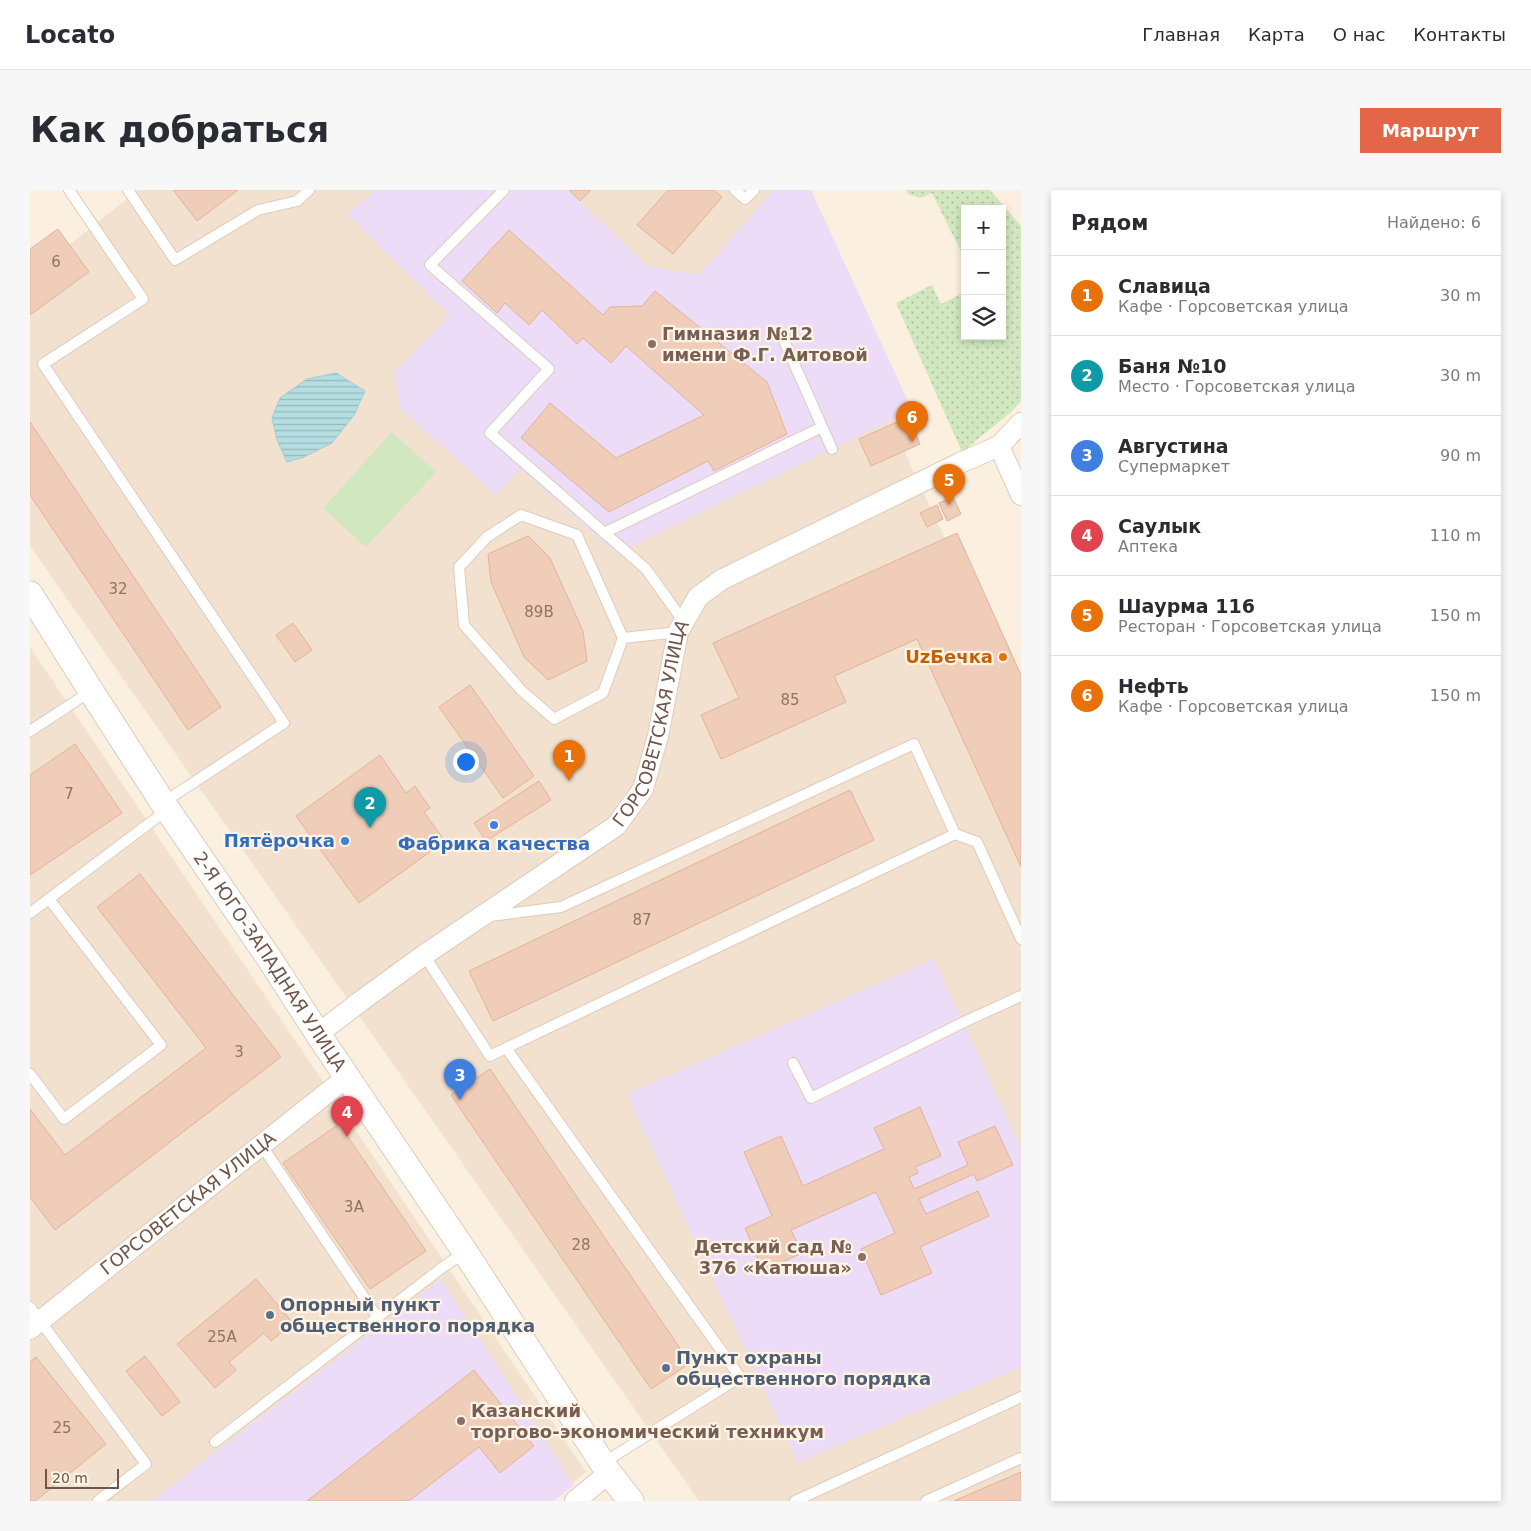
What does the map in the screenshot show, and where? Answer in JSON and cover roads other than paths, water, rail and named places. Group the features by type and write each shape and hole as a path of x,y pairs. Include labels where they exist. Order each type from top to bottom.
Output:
{"street":[{"path":"1021,423 999,446 1021,495"},
{"name":"ГОРСОВЕТСКАЯ УЛИЦА","path":"318,1034 424,955 616,826 643,789 658,736 681,627 698,597 721,580 951,467 999,446"},
{"name":"2-Я ЮГО-ЗАПАДНАЯ УЛИЦА","path":"30,594 90,691 465,1252 606,1469 632,1501"},
{"name":"ГОРСОВЕТСКАЯ УЛИЦА","path":"33,1319 262,1146 347,1077"},
{"path":"575,1501 606,1469"}],"lane":[{"path":"30,913 166,806 284,723 43,364 143,299 69,190"},
{"path":"128,190 175,260 258,210 297,201 310,190"},
{"path":"504,190 430,265 549,369 490,433 646,569 681,627 623,638"},
{"path":"735,190 745,199 754,190"},
{"path":"782,334 832,449"},
{"path":"604,533 822,427"},
{"path":"521,515 577,535 623,638 603,693 554,719 521,690 464,625 459,567 487,537 521,515"},
{"path":"30,731 90,691"},
{"path":"482,917 561,907 914,744 956,834 977,842 1021,939"},
{"path":"424,955 490,1056 956,834"},
{"path":"30,1074 64,1119 161,1045 49,899"},
{"path":"793,1063 811,1098 964,1022 1021,996"},
{"path":"506,1048 740,1377 606,1469"},
{"path":"262,1146 378,1318"},
{"path":"216,1442 465,1252"},
{"path":"33,1319 146,1464 98,1501"},
{"path":"795,1501 1021,1397"},
{"path":"926,1501 1021,1458"}],"water":[{"path":"336,373 365,391 354,415 332,443 304,457 287,462 277,440 272,418 280,398 307,379"}],"place":[{"name":"Гимназия №12 имени Ф.Г. Аитовой","path":"652,344"},
{"name":"Нефть","path":"912,442"},
{"name":"Шаурма 116","path":"949,505"},
{"name":"UzБечка","path":"1003,657"},
{"name":"Славица","path":"569,781"},
{"name":"Фабрика качества","path":"494,825"},
{"name":"Баня №10","path":"370,828"},
{"name":"Пятёрочка","path":"345,841"},
{"name":"Августина","path":"460,1100"},
{"name":"Саулык","path":"347,1137"},
{"name":"Детский сад № 376 «Катюша»","path":"862,1257"},
{"name":"Опорный пункт общественного порядка","path":"270,1315"},
{"name":"Пункт охраны общественного порядка","path":"666,1368"},
{"name":"Казанский торгово-экономический техникум","path":"461,1421"}]}
